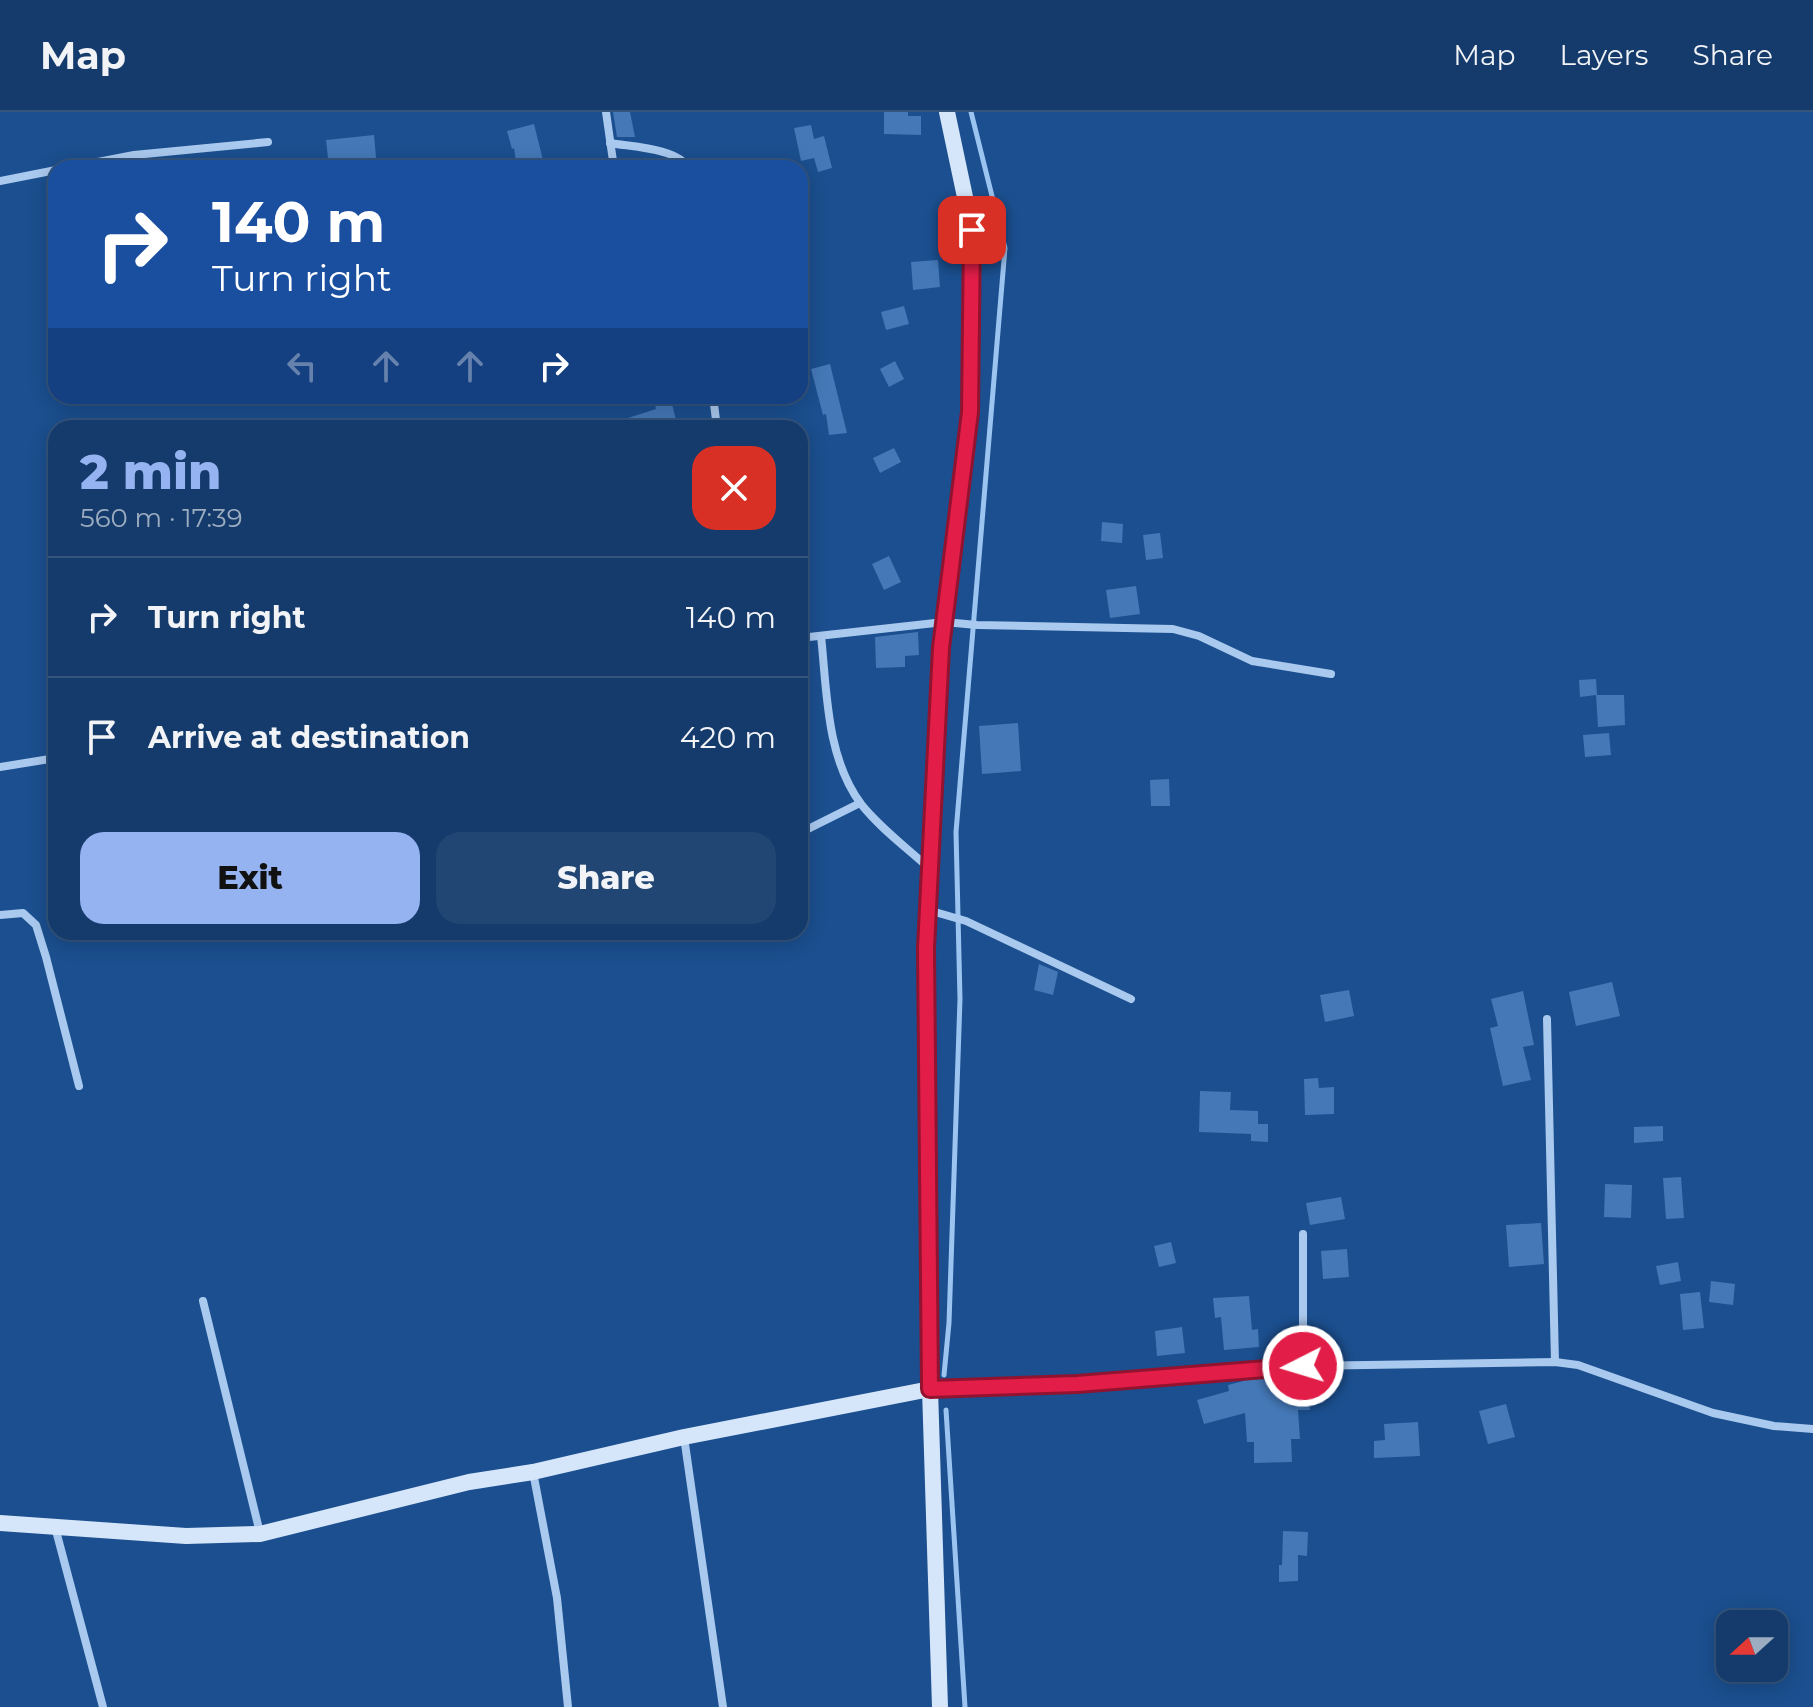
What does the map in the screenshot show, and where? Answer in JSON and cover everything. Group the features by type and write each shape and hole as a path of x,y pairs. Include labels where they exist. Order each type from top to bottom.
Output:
{"street":[{"path":"606,112 613,160"},
{"path":"940,1707 930,1389 926,964 932,911 930,869 970,412 972,230 947,112"},
{"path":"108,160 268,142"},
{"path":"610,143 670,153 682,160"},
{"path":"0,181 48,172"},
{"path":"808,637 951,623 1173,629 1199,636 1252,661 1331,674"},
{"path":"821,636 831,726 846,777 860,803 930,869"},
{"path":"0,767 48,759"},
{"path":"808,829 860,803"},
{"path":"932,911 966,921 1131,999"},
{"path":"1,917 23,913 36,925 79,1086"},
{"path":"1547,1019 1555,1362"},
{"path":"1303,1234 1303,1366"},
{"path":"203,1301 260,1534"},
{"path":"0,1523 186,1536 260,1534 469,1482 533,1472 684,1437 930,1389 1077,1384 1303,1366 1555,1362 1578,1365 1713,1413 1774,1426 1813,1429"},
{"path":"684,1437 723,1707"},
{"path":"533,1472 557,1598 568,1707"},
{"path":"55,1527 103,1707"}],"building":[{"path":"613,112 630,112 635,137 617,137"},
{"path":"884,112 908,112 908,116 921,116 921,135 884,134"},
{"path":"534,124 543,160 516,160 507,131"},
{"path":"811,125 814,139 824,136 832,168 818,172 814,158 801,160 794,128"},
{"path":"374,135 376,160 328,160 326,140"},
{"path":"938,260 940,287 913,290 911,262"},
{"path":"904,306 909,324 886,330 881,312"},
{"path":"895,361 904,379 889,387 880,369"},
{"path":"830,364 847,433 829,435 826,414 823,415 811,369"},
{"path":"655,404 672,404 676,420 622,420 656,409"},
{"path":"894,448 901,462 880,473 873,458"},
{"path":"1102,522 1123,524 1122,543 1101,541"},
{"path":"1160,533 1163,558 1146,560 1143,535"},
{"path":"889,556 901,582 884,590 872,564"},
{"path":"1136,586 1140,614 1110,618 1106,590"},
{"path":"918,632 919,655 905,656 905,667 876,668 875,637"},
{"path":"1596,679 1597,695 1624,695 1625,725 1598,727 1596,695 1580,697 1579,680"},
{"path":"1018,723 1021,771 982,774 979,726"},
{"path":"1609,733 1611,755 1585,757 1583,735"},
{"path":"1169,779 1170,806 1151,806 1150,780"},
{"path":"1039,964 1058,972 1053,995 1034,990"},
{"path":"1612,982 1620,1016 1576,1026 1569,992"},
{"path":"1349,990 1354,1016 1325,1022 1320,995"},
{"path":"1523,991 1534,1045 1523,1047 1531,1080 1503,1086 1490,1028 1498,1026 1491,999"},
{"path":"1318,1078 1319,1088 1334,1087 1334,1114 1305,1115 1304,1079"},
{"path":"1200,1091 1231,1092 1230,1110 1258,1111 1258,1124 1268,1124 1268,1142 1251,1141 1251,1134 1199,1132"},
{"path":"1663,1126 1663,1141 1634,1143 1634,1127"},
{"path":"1681,1177 1684,1218 1666,1219 1663,1178"},
{"path":"1605,1184 1632,1185 1631,1218 1604,1217"},
{"path":"1341,1197 1345,1219 1310,1225 1306,1203"},
{"path":"1541,1223 1544,1264 1509,1267 1506,1225"},
{"path":"1171,1242 1176,1263 1159,1267 1154,1246"},
{"path":"1347,1249 1349,1277 1323,1279 1321,1251"},
{"path":"1678,1262 1681,1281 1660,1285 1656,1266"},
{"path":"1711,1281 1735,1284 1733,1305 1709,1302"},
{"path":"1700,1292 1704,1328 1683,1330 1680,1294"},
{"path":"1249,1296 1252,1330 1258,1329 1259,1347 1224,1350 1221,1317 1215,1318 1213,1298"},
{"path":"1182,1327 1185,1353 1157,1356 1155,1331"},
{"path":"1283,1375 1285,1389 1308,1388 1310,1410 1298,1410 1300,1439 1291,1439 1292,1462 1254,1463 1254,1442 1247,1442 1245,1413 1204,1424 1197,1400 1229,1391 1228,1385 1250,1377"},
{"path":"1506,1404 1515,1437 1488,1444 1479,1411"},
{"path":"1418,1422 1420,1456 1374,1458 1374,1441 1385,1440 1384,1424"},
{"path":"1283,1531 1308,1532 1307,1556 1298,1555 1298,1581 1279,1582"}],"waterway":[{"path":"944,1375 949,1323 960,999 956,832 1005,248 971,112"},
{"path":"946,1410 965,1707"}],"route":[{"path":"972,230 970,412 941,648 926,948 930,1389 1077,1384 1303,1366"}]}
